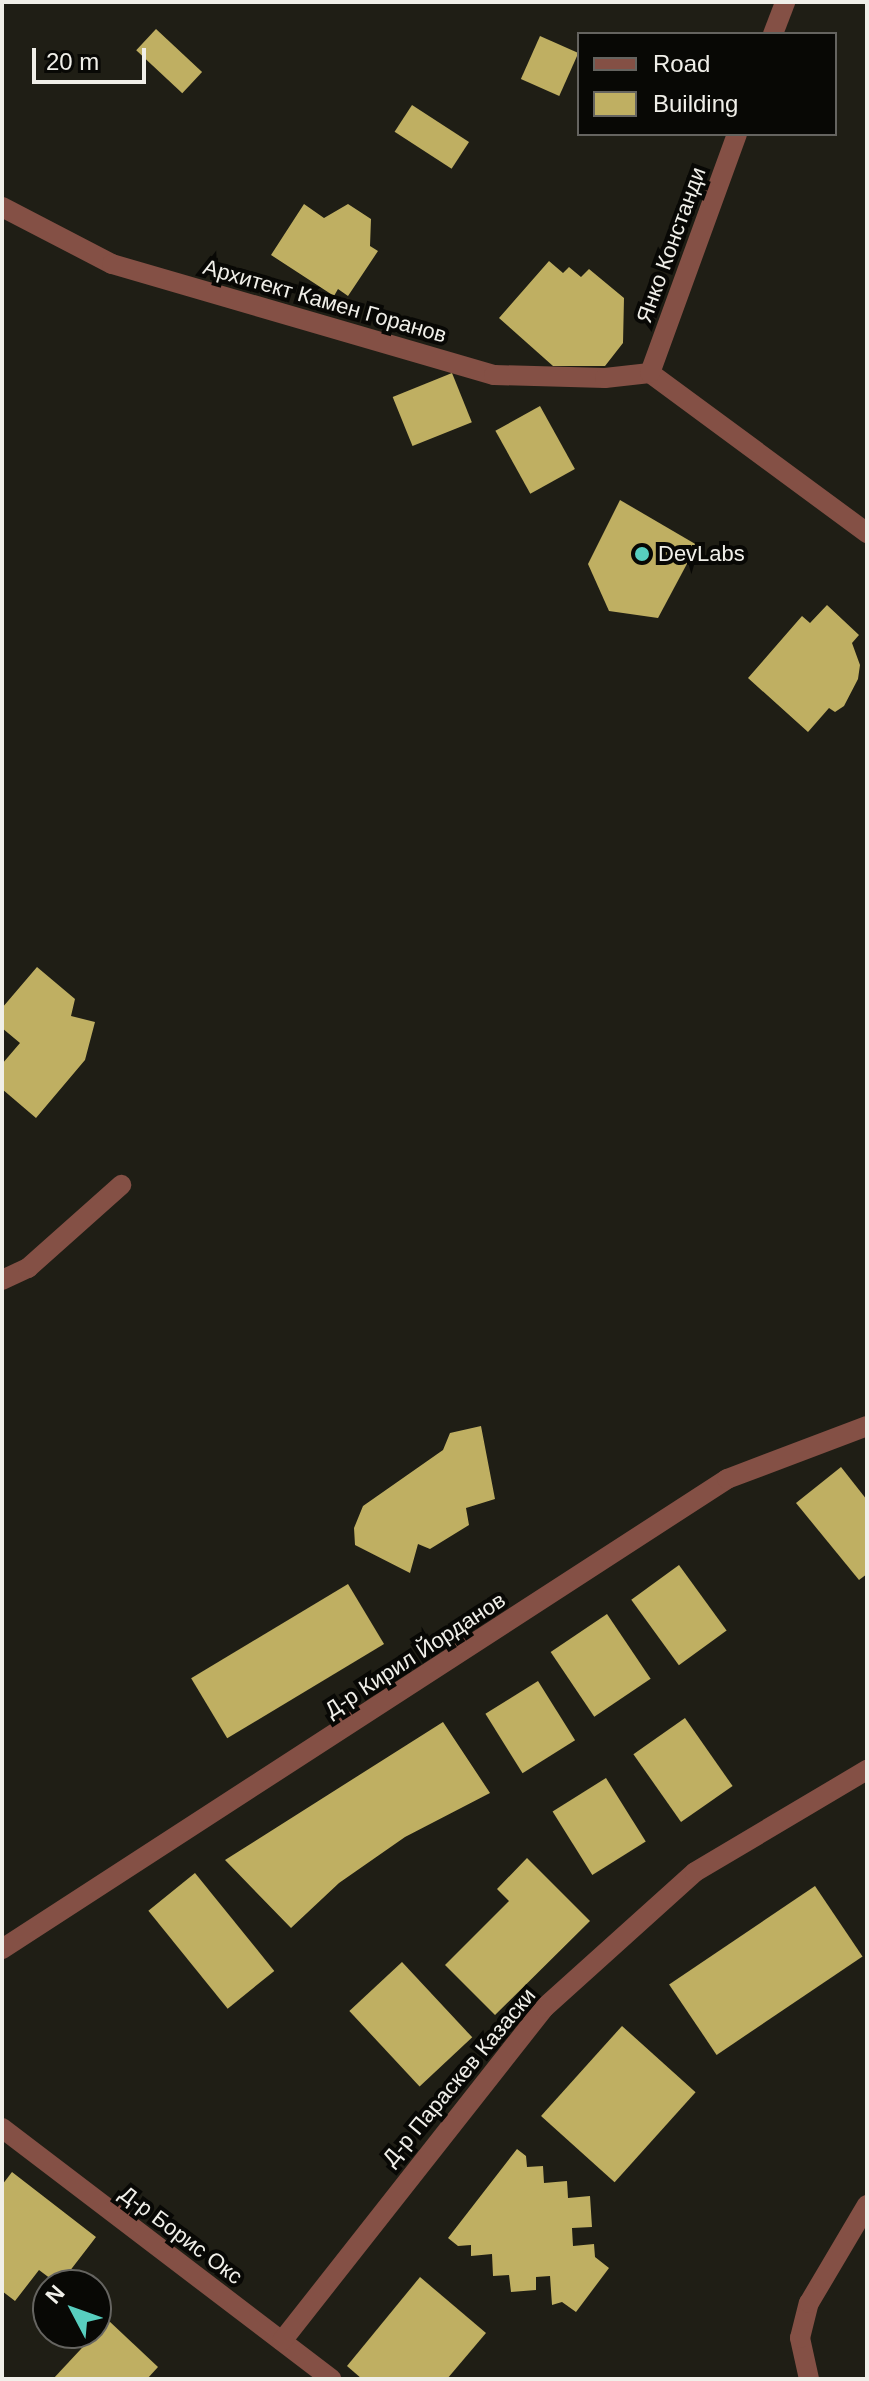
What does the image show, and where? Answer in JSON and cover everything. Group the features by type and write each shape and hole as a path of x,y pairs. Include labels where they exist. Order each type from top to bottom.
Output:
{"street":[{"path":"774,32 785,2"},
{"name":"Янко Констанди","path":"650,373 736,136"},
{"name":"Архитект Камен Горанов","path":"2,207 112,264 494,375 605,378 650,373"},
{"path":"650,373 867,533"},
{"path":"2,1280 28,1268 121,1185"},
{"name":"Д-р Кирил Йорданов","path":"2,1949 727,1479 867,1426"},
{"name":"Д-р Параскев Казаски","path":"282,2341 544,2008 695,1872 867,1770"},
{"name":"Д-р Борис Окс","path":"2,2128 331,2379"},
{"path":"809,2379 800,2338 809,2303 867,2205"}],"building":[{"path":"156,29 202,72 182,93 136,50"},
{"path":"540,36 577,52 559,96 521,79"},
{"path":"412,105 469,142 452,169 395,132"},
{"path":"304,204 324,218 348,204 371,219 370,246 378,251 348,296 338,289 334,296 271,255"},
{"path":"549,261 563,273 569,267 581,277 589,269 624,298 623,343 605,366 553,366 499,318"},
{"path":"452,373 472,422 413,446 393,397"},
{"path":"540,406 575,469 530,494 495,431"},
{"name":"DevLabs","path":"620,500 697,545 658,618 609,611 588,564"},
{"path":"827,605 859,635 852,643 860,665 858,679 844,706 835,712 829,708 808,732 748,678 802,616 810,623"},
{"path":"37,967 75,999 71,1016 95,1022 85,1060 36,1118 2,1089 2,1064 20,1043 2,1028 2,1008"},
{"path":"481,1426 495,1499 466,1508 469,1525 430,1549 418,1544 410,1573 355,1545 354,1528 363,1506 443,1450 450,1433"},
{"path":"841,1467 867,1500 867,1574 859,1580 796,1503"},
{"path":"679,1565 727,1631 679,1665 631,1600"},
{"path":"348,1584 384,1644 227,1738 191,1678"},
{"path":"607,1614 651,1679 594,1717 551,1652"},
{"path":"538,1681 575,1740 523,1773 485,1714"},
{"path":"685,1718 733,1786 681,1822 633,1754"},
{"path":"443,1722 490,1793 405,1837 339,1883 291,1928 225,1860"},
{"path":"606,1778 646,1842 592,1875 553,1811"},
{"path":"527,1858 590,1921 495,2015 445,1965 509,1901 497,1889"},
{"path":"195,1873 274,1971 228,2009 148,1911"},
{"path":"815,1886 863,1956 717,2055 669,1984"},
{"path":"402,1962 472,2037 420,2086 349,2011"},
{"path":"622,2026 696,2092 615,2182 541,2116"},
{"path":"517,2149 526,2156 527,2167 543,2166 544,2183 567,2181 568,2198 590,2196 592,2227 572,2228 573,2246 594,2244 595,2257 609,2268 576,2312 562,2302 552,2305 550,2276 536,2277 536,2290 511,2292 509,2275 493,2276 492,2254 471,2256 471,2245 458,2246 448,2238"},
{"path":"12,2172 96,2237 71,2269 32,2269 32,2279 15,2301 2,2291 2,2185"},
{"path":"420,2277 486,2333 447,2379 362,2379 347,2366"},
{"path":"112,2324 158,2367 147,2379 53,2379 81,2349 112,2349"}],"place":[{"name":"DevLabs","path":"642,554"}]}
